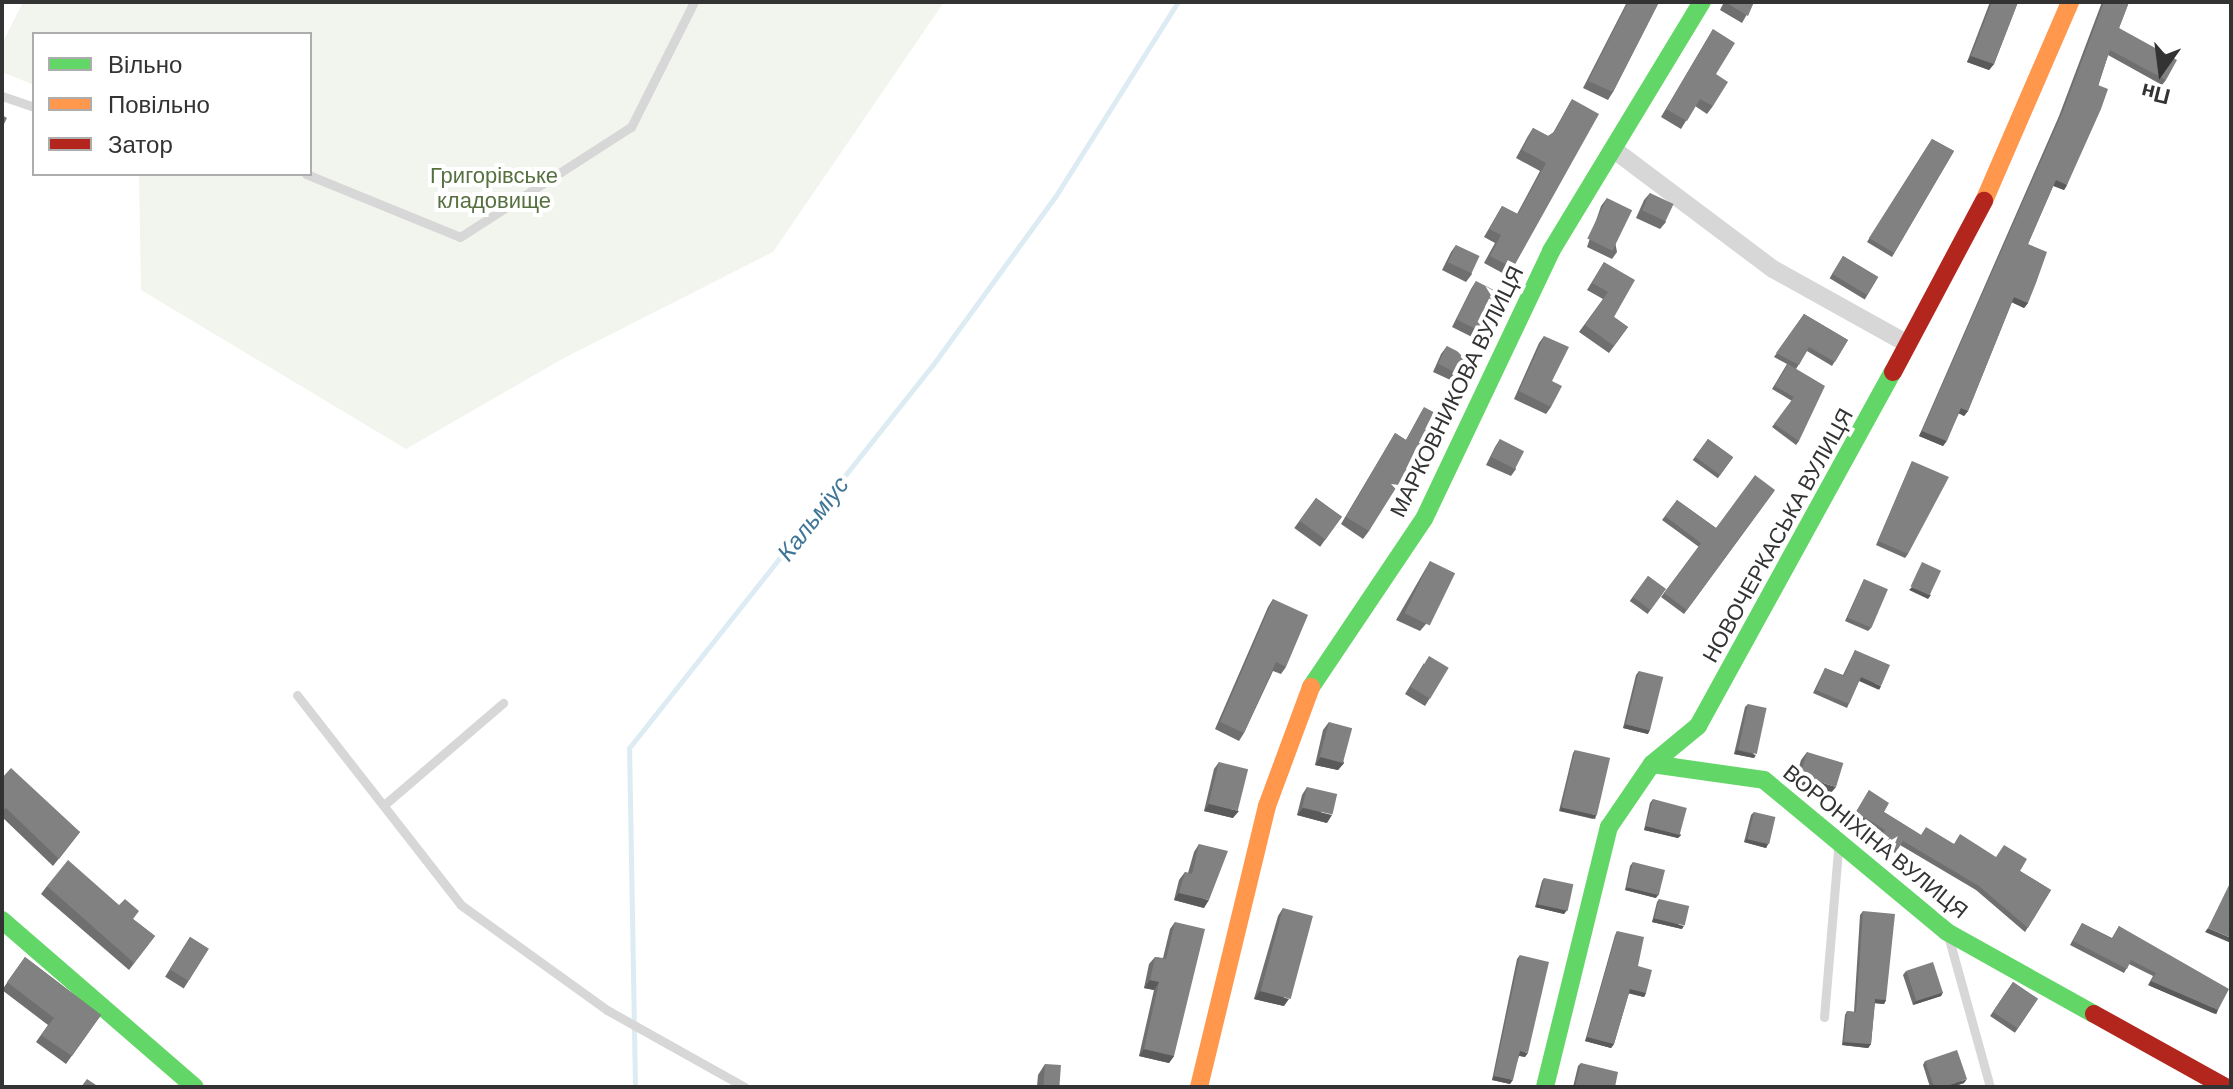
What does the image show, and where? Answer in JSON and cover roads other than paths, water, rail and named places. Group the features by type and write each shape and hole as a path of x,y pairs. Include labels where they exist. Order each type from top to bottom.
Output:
{"street":[{"name":"МАРКОВНИКОВА ВУЛИЦЯ","path":"1199,1087 1267,806 1313,683 1424,519 1551,251 1702,2"},
{"name":"НОВОЧЕРКАСЬКА ВУЛИЦЯ","path":"1545,1087 1609,827 1652,764 1698,726 2015,142 2070,2"},
{"path":"1613,149 1773,269 1908,344"},
{"name":"ВОРОНІХІНА ВУЛИЦЯ","path":"1652,764 1764,780 1947,932 2225,1087"},
{"path":"2,920 195,1087"}],"lane":[{"path":"311,176 460,237 631,127 694,2"},
{"path":"2,96 32,106"},
{"path":"297,695 461,905 607,1010 745,1087"},
{"path":"384,805 503,703"},
{"path":"1824,1017 1838,841"},
{"path":"1947,932 1990,1087"}],"waterway":[{"name":"Кальміус","path":"635,1087 629,748 932,366 1055,197 1178,2"}],"park label":[{"name":"Григорівське кладовище","path":"494,186"}]}
